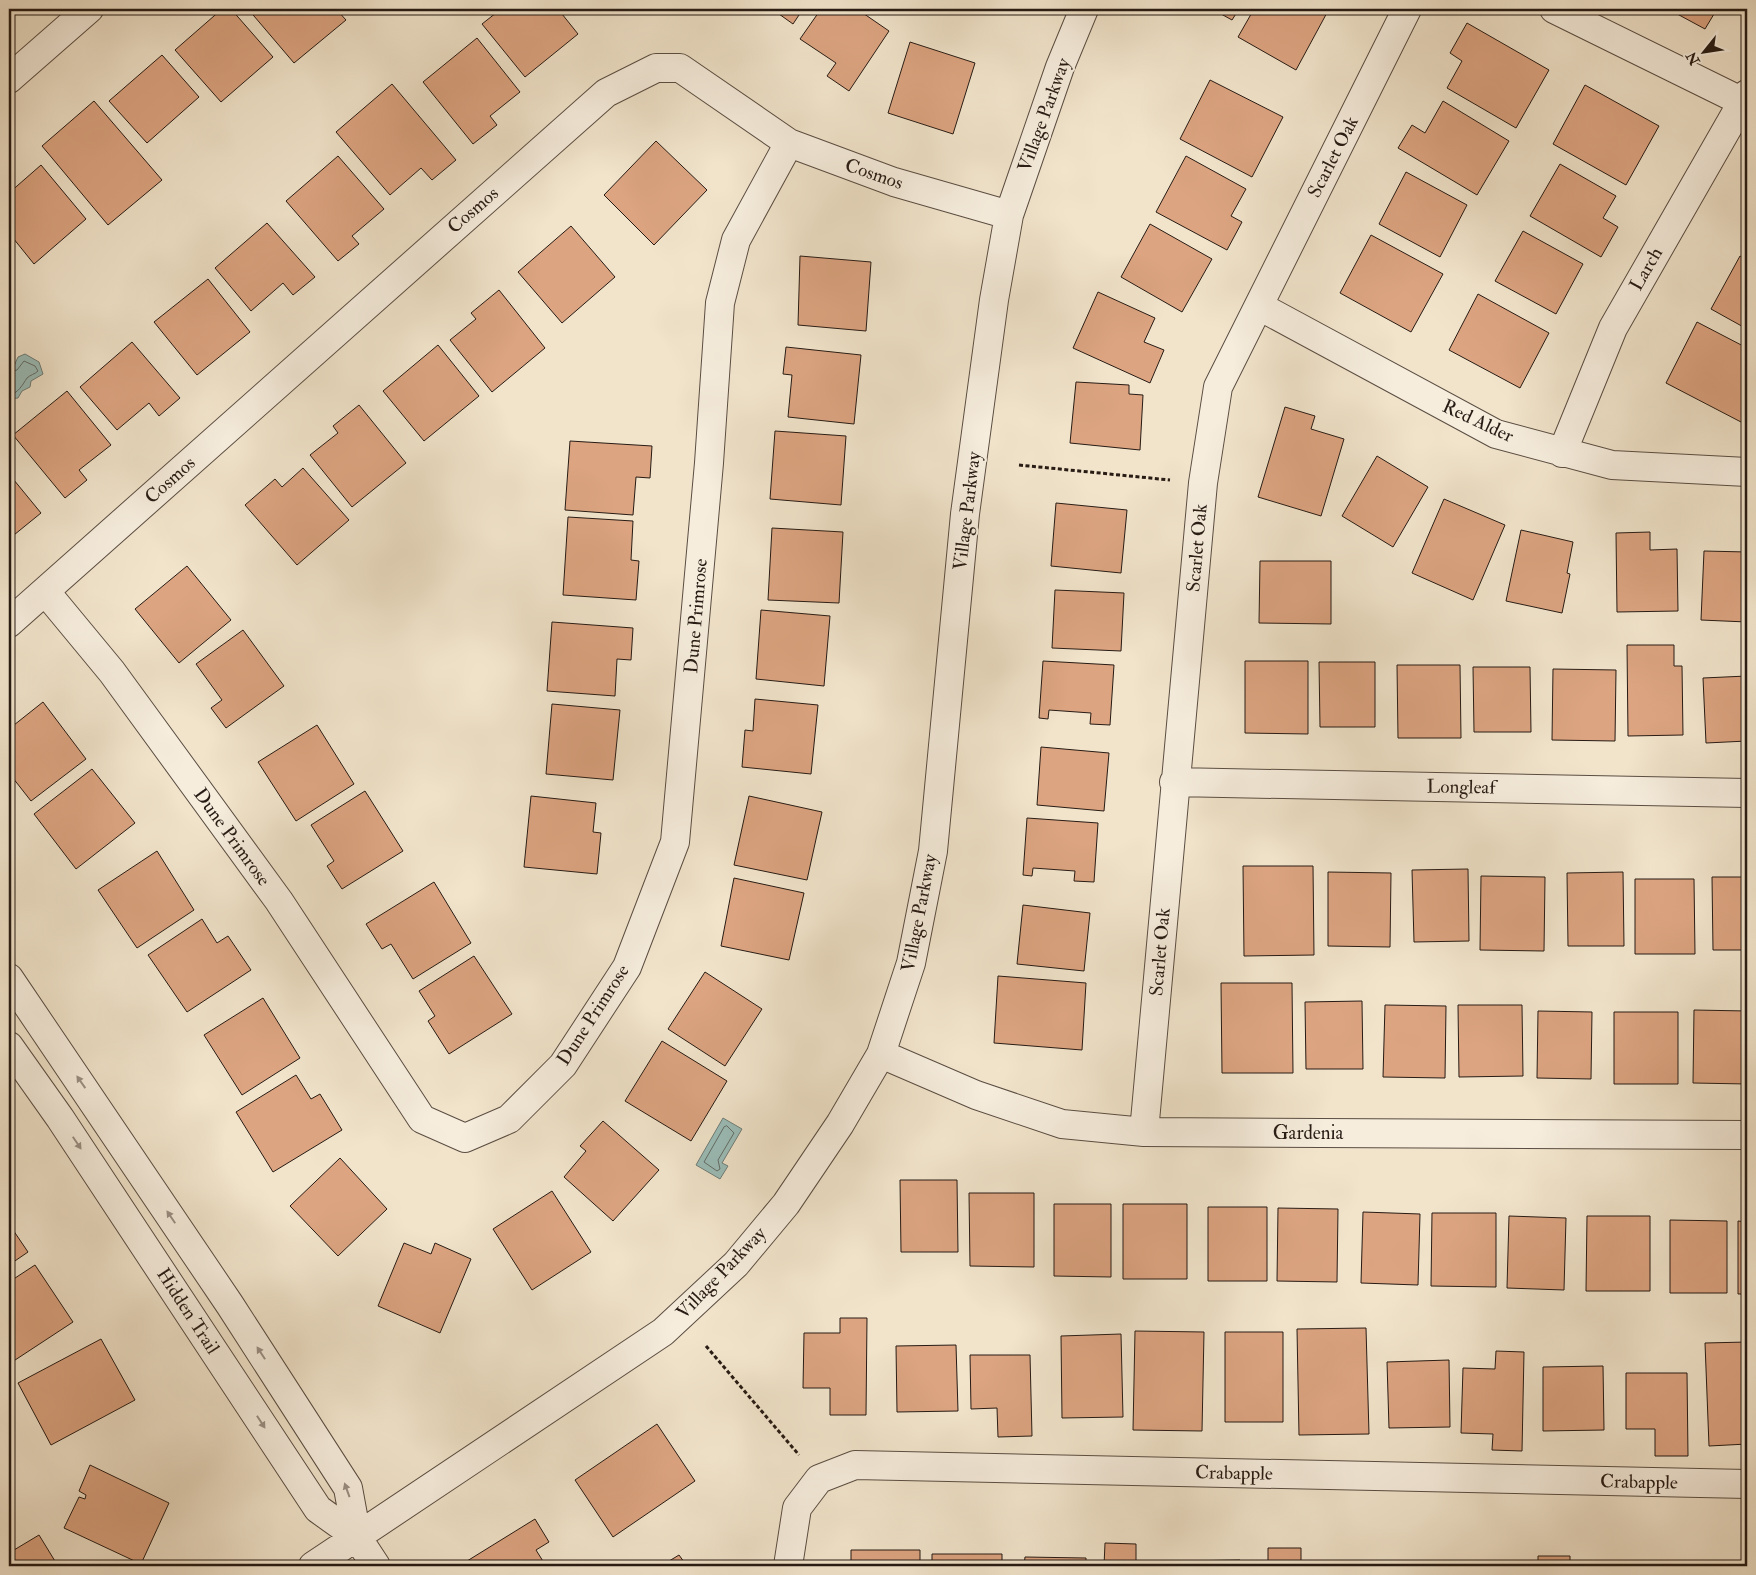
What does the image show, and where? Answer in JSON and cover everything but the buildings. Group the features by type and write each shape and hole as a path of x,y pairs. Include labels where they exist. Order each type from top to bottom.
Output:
{"street":[{"path":"9,79 89,9"},
{"name":"Village Parkway","path":"313,1566 663,1332 736,1264 786,1204 840,1124 881,1054 911,963 932,851 965,514 994,300 1009,215 1060,67 1084,9"},
{"name":"Scarlet Oak","path":"1144,1132 1174,782 1203,483 1218,387 1407,9"},
{"path":"1554,9 1746,100"},
{"name":"Cosmos","path":"9,623 606,93 656,68 680,68 789,143 894,182 1009,215"},
{"name":"Larch","path":"1562,453 1613,328 1746,100"},
{"name":"Dune Primrose","path":"45,591 112,672 279,901 422,1119 465,1138 509,1119 563,1065 627,967 676,842 709,463 720,303 736,240 789,143"},
{"name":"Red Alder","path":"1259,306 1496,434 1612,466 1747,472"},
{"name":"Longleaf","path":"1174,782 1747,792"},
{"path":"9,978 230,1305 348,1488 357,1537"},
{"name":"Hidden Trail","path":"9,1046 71,1134 318,1509 357,1537 376,1566"},
{"name":"Gardenia","path":"881,1054 976,1095 1062,1124 1144,1132 1747,1135"},
{"name":"Crabapple","path":"819,1479 855,1465 1747,1484"},
{"path":"788,1566 797,1508 819,1479"}],"path":[{"path":"1019,465 1203,483"},
{"path":"706,1346 819,1479"}],"water":[{"path":"25,354 39,362 43,374 31,381 30,387 22,391 18,398 9,399 9,367 14,366 18,357"},
{"path":"723,1118 742,1129 722,1163 728,1166 720,1179 696,1165"}]}
